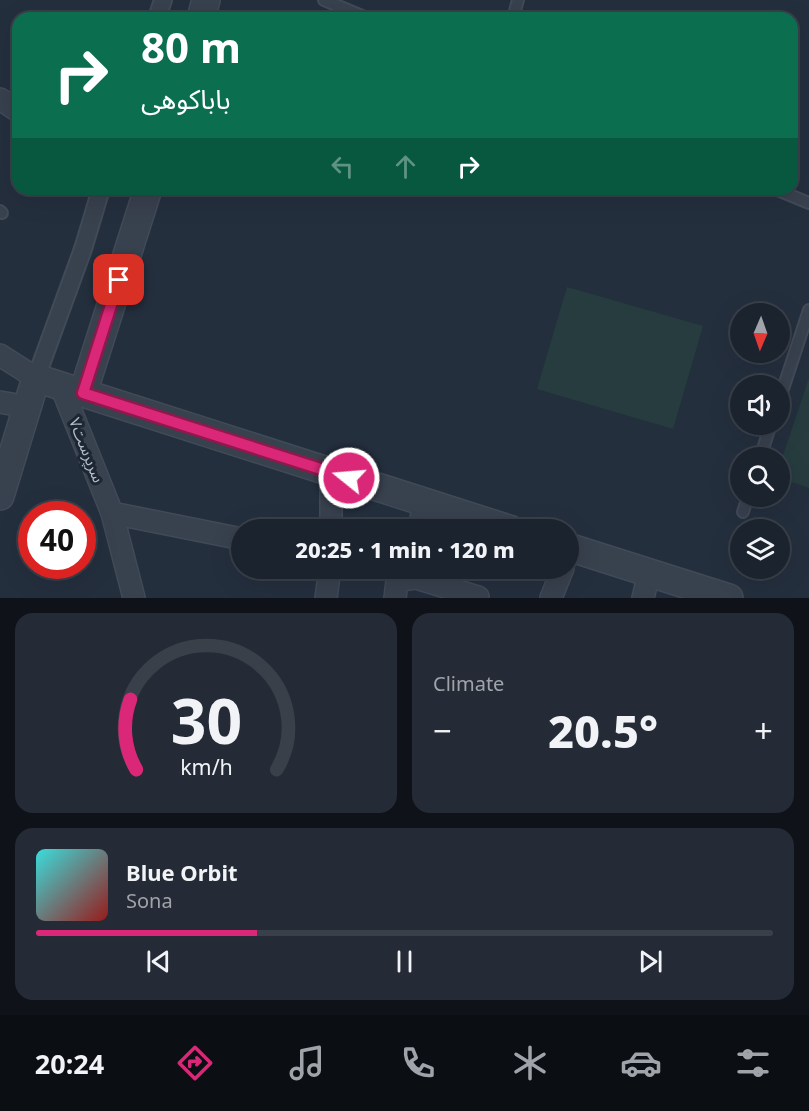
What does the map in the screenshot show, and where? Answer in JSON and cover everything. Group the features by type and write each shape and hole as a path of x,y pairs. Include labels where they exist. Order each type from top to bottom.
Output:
{"street":[{"path":"60,386 82,249 99,195"},
{"path":"0,496 5,465 28,407 60,386 145,195"},
{"path":"0,356 60,386 478,519"},
{"name":"سرپرست۷","path":"60,386 112,513 134,598"},
{"path":"0,402 28,407"},
{"path":"331,472 331,519"},
{"path":"421,519 423,501"},
{"path":"112,513 231,537"},
{"path":"579,559 646,585 729,598"},
{"path":"326,598 329,579"},
{"path":"395,598 397,581 402,579"},
{"path":"431,579 477,597"},
{"path":"551,598 559,579"}],"lane":[{"path":"324,0 353,12"},
{"path":"790,195 809,203"},
{"path":"788,375 809,310"},
{"path":"743,512 745,507"}],"green space":[{"path":"567,287 703,326 673,429 537,389"},
{"path":"809,378 809,488 790,481 790,447 786,447"}],"route":[{"path":"119,280 83,393 349,478"}]}
